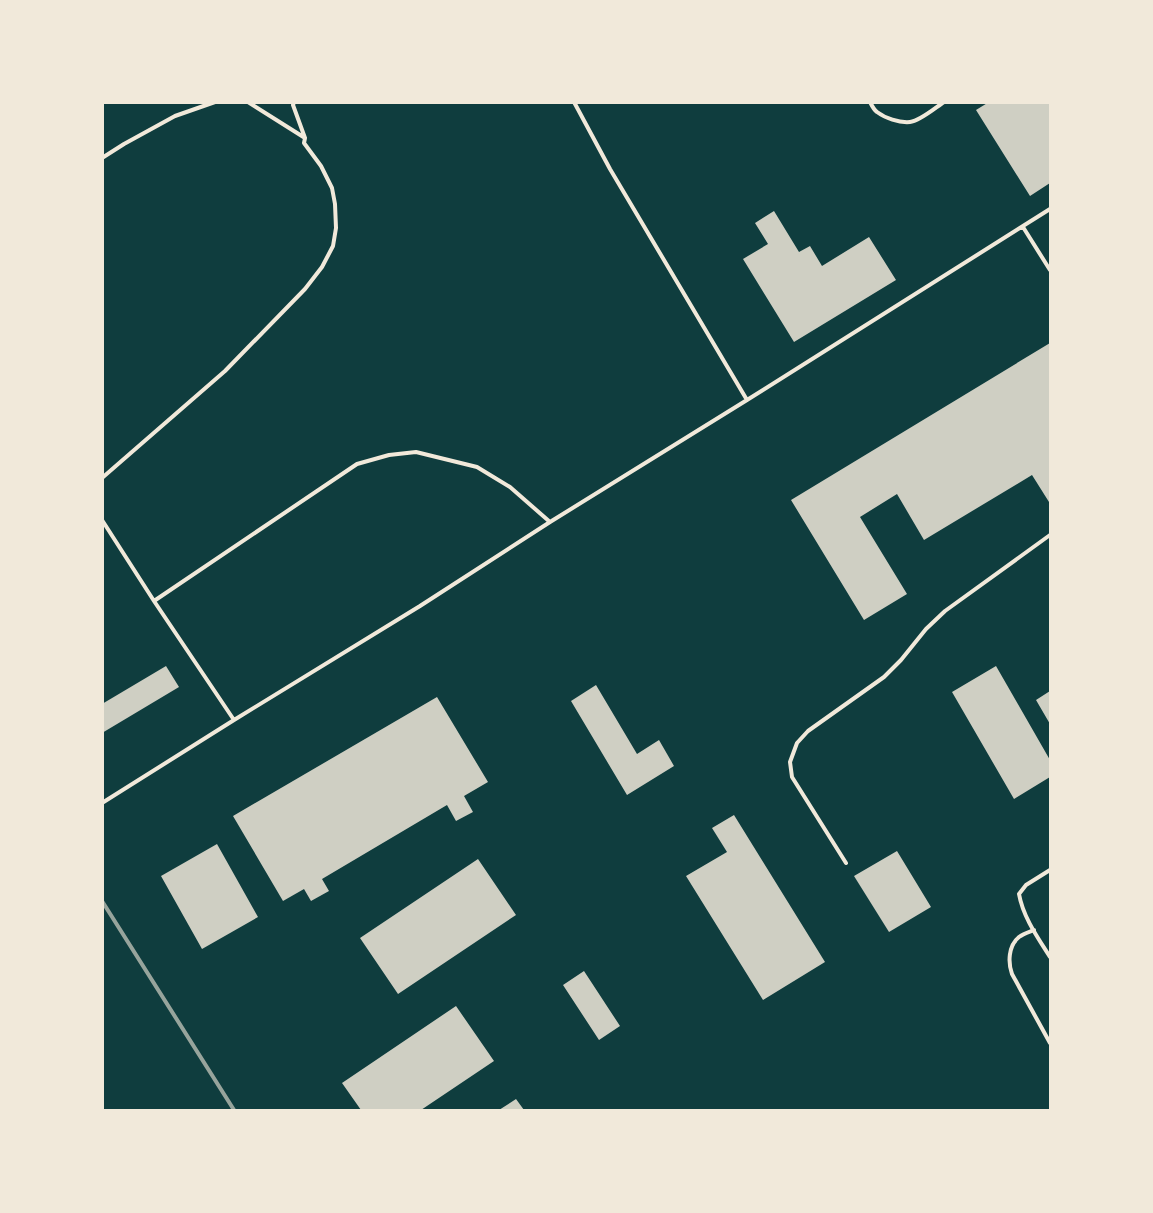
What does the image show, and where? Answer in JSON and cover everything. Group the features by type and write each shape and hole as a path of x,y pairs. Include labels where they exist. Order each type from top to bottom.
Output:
{"lane":[{"path":"102,158 175,116 215,102"},
{"path":"248,102 305,138"},
{"path":"102,478 224,371 305,289 322,267 333,246 336,228 332,188 321,166 304,143 305,138 294,102"},
{"path":"574,102 610,169 747,400"},
{"path":"870,102 876,111 889,118 910,122 944,102"},
{"path":"102,803 420,606 550,522 1050,209"},
{"path":"1023,227 1050,270"},
{"path":"154,601 357,464 389,454 416,452 477,467 510,487 550,522"},
{"path":"102,520 234,720"},
{"path":"846,863 792,777 790,762 797,743 808,731 884,678 926,629 945,611 1050,535"},
{"path":"1050,870 1026,885 1019,894 1021,903 1034,930 1050,957"},
{"path":"1034,930 1019,937 1013,946 1009,966 1050,1043"}],"building":[{"path":"989,102 1050,102 1050,183 1030,196 976,110"},
{"path":"774,211 799,252 810,246 822,266 869,237 896,280 794,342 743,259 768,244 755,223"},
{"path":"1050,343 1050,501 1032,475 924,540 897,494 860,517 907,594 864,620 791,500"},
{"path":"166,666 179,687 102,733 102,704"},
{"path":"996,666 1050,760 1050,777 1014,799 952,692"},
{"path":"596,685 637,754 659,740 674,766 627,795 571,701"},
{"path":"1050,691 1050,724 1036,700"},
{"path":"437,697 488,782 464,796 473,812 456,821 447,805 322,879 329,891 311,901 304,889 283,901 233,816"},
{"path":"734,815 825,962 763,1000 686,876 727,852 712,828"},
{"path":"217,844 258,917 202,949 161,876"},
{"path":"897,851 931,907 889,932 854,876"},
{"path":"478,859 516,915 398,994 360,938"},
{"path":"584,971 620,1026 599,1040 563,985"},
{"path":"456,1006 494,1061 421,1110 361,1110 342,1083"},
{"path":"516,1099 524,1110 499,1110"}],"railway":[{"path":"102,901 234,1110"}]}
